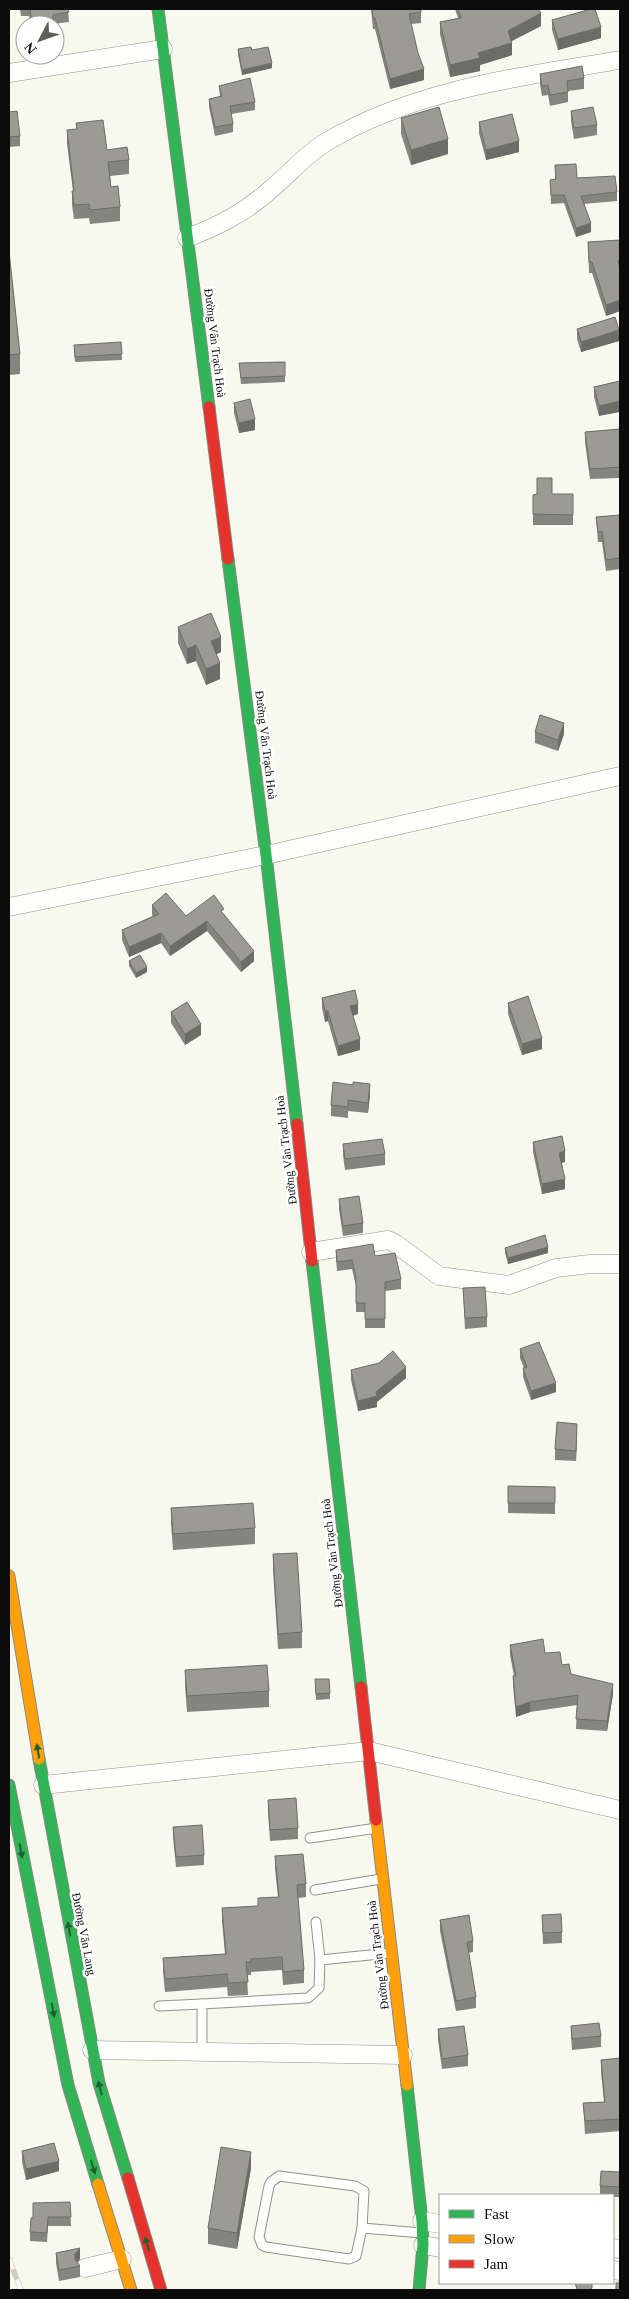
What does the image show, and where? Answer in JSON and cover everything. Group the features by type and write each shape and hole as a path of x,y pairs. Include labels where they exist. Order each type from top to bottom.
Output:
{"street":[{"name":"Đường Vân Trạch Hoà","path":"158,9 266,854 403,2055 427,2237 419,2290"},
{"path":"9,74 163,49"},
{"path":"187,238 225,223 246,210 324,144 354,126 450,92 516,78 620,60"},
{"path":"9,907 266,854 620,776"},
{"path":"311,1252 388,1240 438,1276 509,1285 556,1268 590,1264 620,1264"},
{"name":"Đường Văn Lang","path":"9,1576 43,1785 99,2084 161,2290"},
{"path":"43,1785 368,1751 620,1810"},
{"path":"9,1785 68,2086 131,2290"},
{"path":"92,2050 403,2055"},
{"path":"427,2237 439,2225"},
{"path":"85,2268 122,2258"}],"lane":[{"path":"310,1838 377,1828"},
{"path":"314,1890 383,1878"},
{"path":"159,2006 308,1998 320,1988 320,1960 316,1922"},
{"path":"320,1960 392,1952"},
{"path":"202,2004 202,2053"},
{"path":"279,2176 360,2188 364,2195 362,2228 358,2252 353,2258 349,2259 266,2247 262,2245 259,2237 269,2186 279,2176"},
{"path":"362,2228 427,2237"}],"building":[{"path":"30,9 68,9 69,12 53,15 31,15"},
{"path":"372,9 421,9 421,12 409,14 418,53 424,69 390,79"},
{"path":"458,9 538,9 541,13 508,31 512,43 478,53 480,58 450,65 440,22 461,18"},
{"path":"595,9 601,27 558,39 552,20"},
{"path":"251,47 252,50 268,47 272,63 242,70 238,49"},
{"path":"582,66 584,78 567,81 568,92 550,95 548,85 542,86 540,74"},
{"path":"250,78 255,102 230,106 233,124 215,127 209,99 222,96 219,86"},
{"path":"439,107 448,139 411,150 401,118"},
{"path":"593,107 597,125 574,128 571,111"},
{"path":"17,111 20,136 9,137 9,112"},
{"path":"512,114 519,141 486,150 479,122"},
{"path":"103,120 107,150 127,147 129,160 108,162 111,187 118,186 120,207 90,210 89,204 74,205 67,130 77,129 76,123"},
{"path":"576,164 577,178 615,176 617,192 581,196 591,223 576,228 564,195 551,195 550,180 556,179 555,165"},
{"path":"620,240 620,260 618,261 620,268 620,300 606,305 592,262 589,262 588,242"},
{"path":"9,251 20,354 9,355"},
{"path":"615,317 619,330 581,342 577,329"},
{"path":"121,342 122,354 75,357 74,345"},
{"path":"285,362 285,376 241,378 239,363"},
{"path":"620,381 620,401 599,406 594,387"},
{"path":"250,399 255,419 239,423 234,403"},
{"path":"620,429 620,467 590,469 585,432"},
{"path":"537,478 552,478 552,494 573,494 573,515 533,514 533,495 537,494"},
{"path":"620,515 620,558 606,560 602,531 598,532 596,517"},
{"path":"211,613 221,637 211,641 220,663 206,669 196,645 187,649 178,627"},
{"path":"540,715 564,723 558,740 535,732"},
{"path":"166,893 186,916 214,895 224,909 221,911 254,951 241,962 207,921 170,946 161,933 129,947 122,930 159,914 152,905"},
{"path":"140,955 147,967 136,973 129,961"},
{"path":"355,990 358,1004 350,1006 360,1039 338,1046 328,1011 325,1011 322,998"},
{"path":"528,996 542,1038 522,1044 508,1003"},
{"path":"187,1002 201,1024 185,1034 171,1012"},
{"path":"333,1082 353,1085 353,1082 370,1084 368,1103 348,1100 348,1107 331,1105"},
{"path":"562,1136 565,1151 559,1153 565,1179 542,1184 533,1142"},
{"path":"382,1139 385,1154 345,1159 343,1144"},
{"path":"359,1196 363,1223 343,1226 339,1199"},
{"path":"545,1235 548,1247 508,1258 505,1248"},
{"path":"373,1244 375,1256 395,1253 401,1279 385,1282 385,1319 365,1319 365,1303 356,1303 356,1277 352,1260 337,1262 336,1250"},
{"path":"485,1287 487,1317 465,1318 463,1288"},
{"path":"539,1342 556,1383 531,1391 523,1368 527,1367 520,1349"},
{"path":"393,1351 406,1367 376,1392 377,1396 358,1401 351,1370 379,1363"},
{"path":"557,1422 577,1424 576,1451 555,1449"},
{"path":"508,1486 555,1487 555,1503 508,1503"},
{"path":"253,1503 255,1528 173,1534 171,1508"},
{"path":"297,1553 302,1632 278,1634 273,1554"},
{"path":"543,1639 545,1653 560,1652 562,1665 569,1664 571,1674 613,1684 607,1721 576,1719 578,1695 530,1702 516,1707 513,1676 516,1676 510,1645"},
{"path":"267,1665 269,1691 187,1696 185,1670"},
{"path":"315,1679 329,1679 330,1693 316,1694"},
{"path":"296,1798 298,1828 270,1830 268,1800"},
{"path":"202,1825 204,1855 176,1857 173,1827"},
{"path":"303,1854 306,1884 297,1885 304,1970 283,1972 282,1957 251,1959 251,1962 246,1962 248,1982 228,1983 227,1974 165,1979 163,1958 226,1954 222,1908 258,1906 258,1898 279,1897 275,1856"},
{"path":"561,1914 562,1932 543,1933 542,1915"},
{"path":"469,1915 473,1941 467,1942 476,1997 456,2001 440,1920"},
{"path":"599,2023 601,2036 572,2039 571,2026"},
{"path":"464,2026 468,2055 442,2059 438,2029"},
{"path":"620,2058 620,2119 585,2121 583,2103 605,2102 601,2060"},
{"path":"54,2143 59,2161 26,2169 22,2151"},
{"path":"221,2147 251,2152 237,2233 208,2228"},
{"path":"601,2171 620,2172 620,2187 600,2186"},
{"path":"70,2202 71,2217 48,2217 47,2233 30,2232 31,2218 33,2218 33,2203"},
{"path":"80,2248 75,2254 75,2259 80,2266 59,2270 56,2253"},
{"path":"616,2283 620,2283 620,2290 616,2290"},
{"path":"575,2284 592,2284 592,2288 589,2290 577,2289"}],"railway":[{"path":"9,2259 21,2290"}],"traffic: fast":[{"path":"158,9 209,407"},
{"path":"228,559 266,855 297,1124"},
{"path":"312,1261 361,1687"},
{"path":"39,1759 99,2083 128,2178"},
{"path":"9,1785 68,2085 98,2184"},
{"path":"407,2085 422,2221 423,2245 419,2290"}],"traffic: slow":[{"path":"9,1576 39,1759"},
{"path":"376,1820 407,2085"},
{"path":"98,2184 131,2290"}],"traffic: jam":[{"path":"209,407 228,559"},
{"path":"297,1124 312,1261"},
{"path":"361,1687 376,1820"},
{"path":"128,2178 161,2290"}]}
